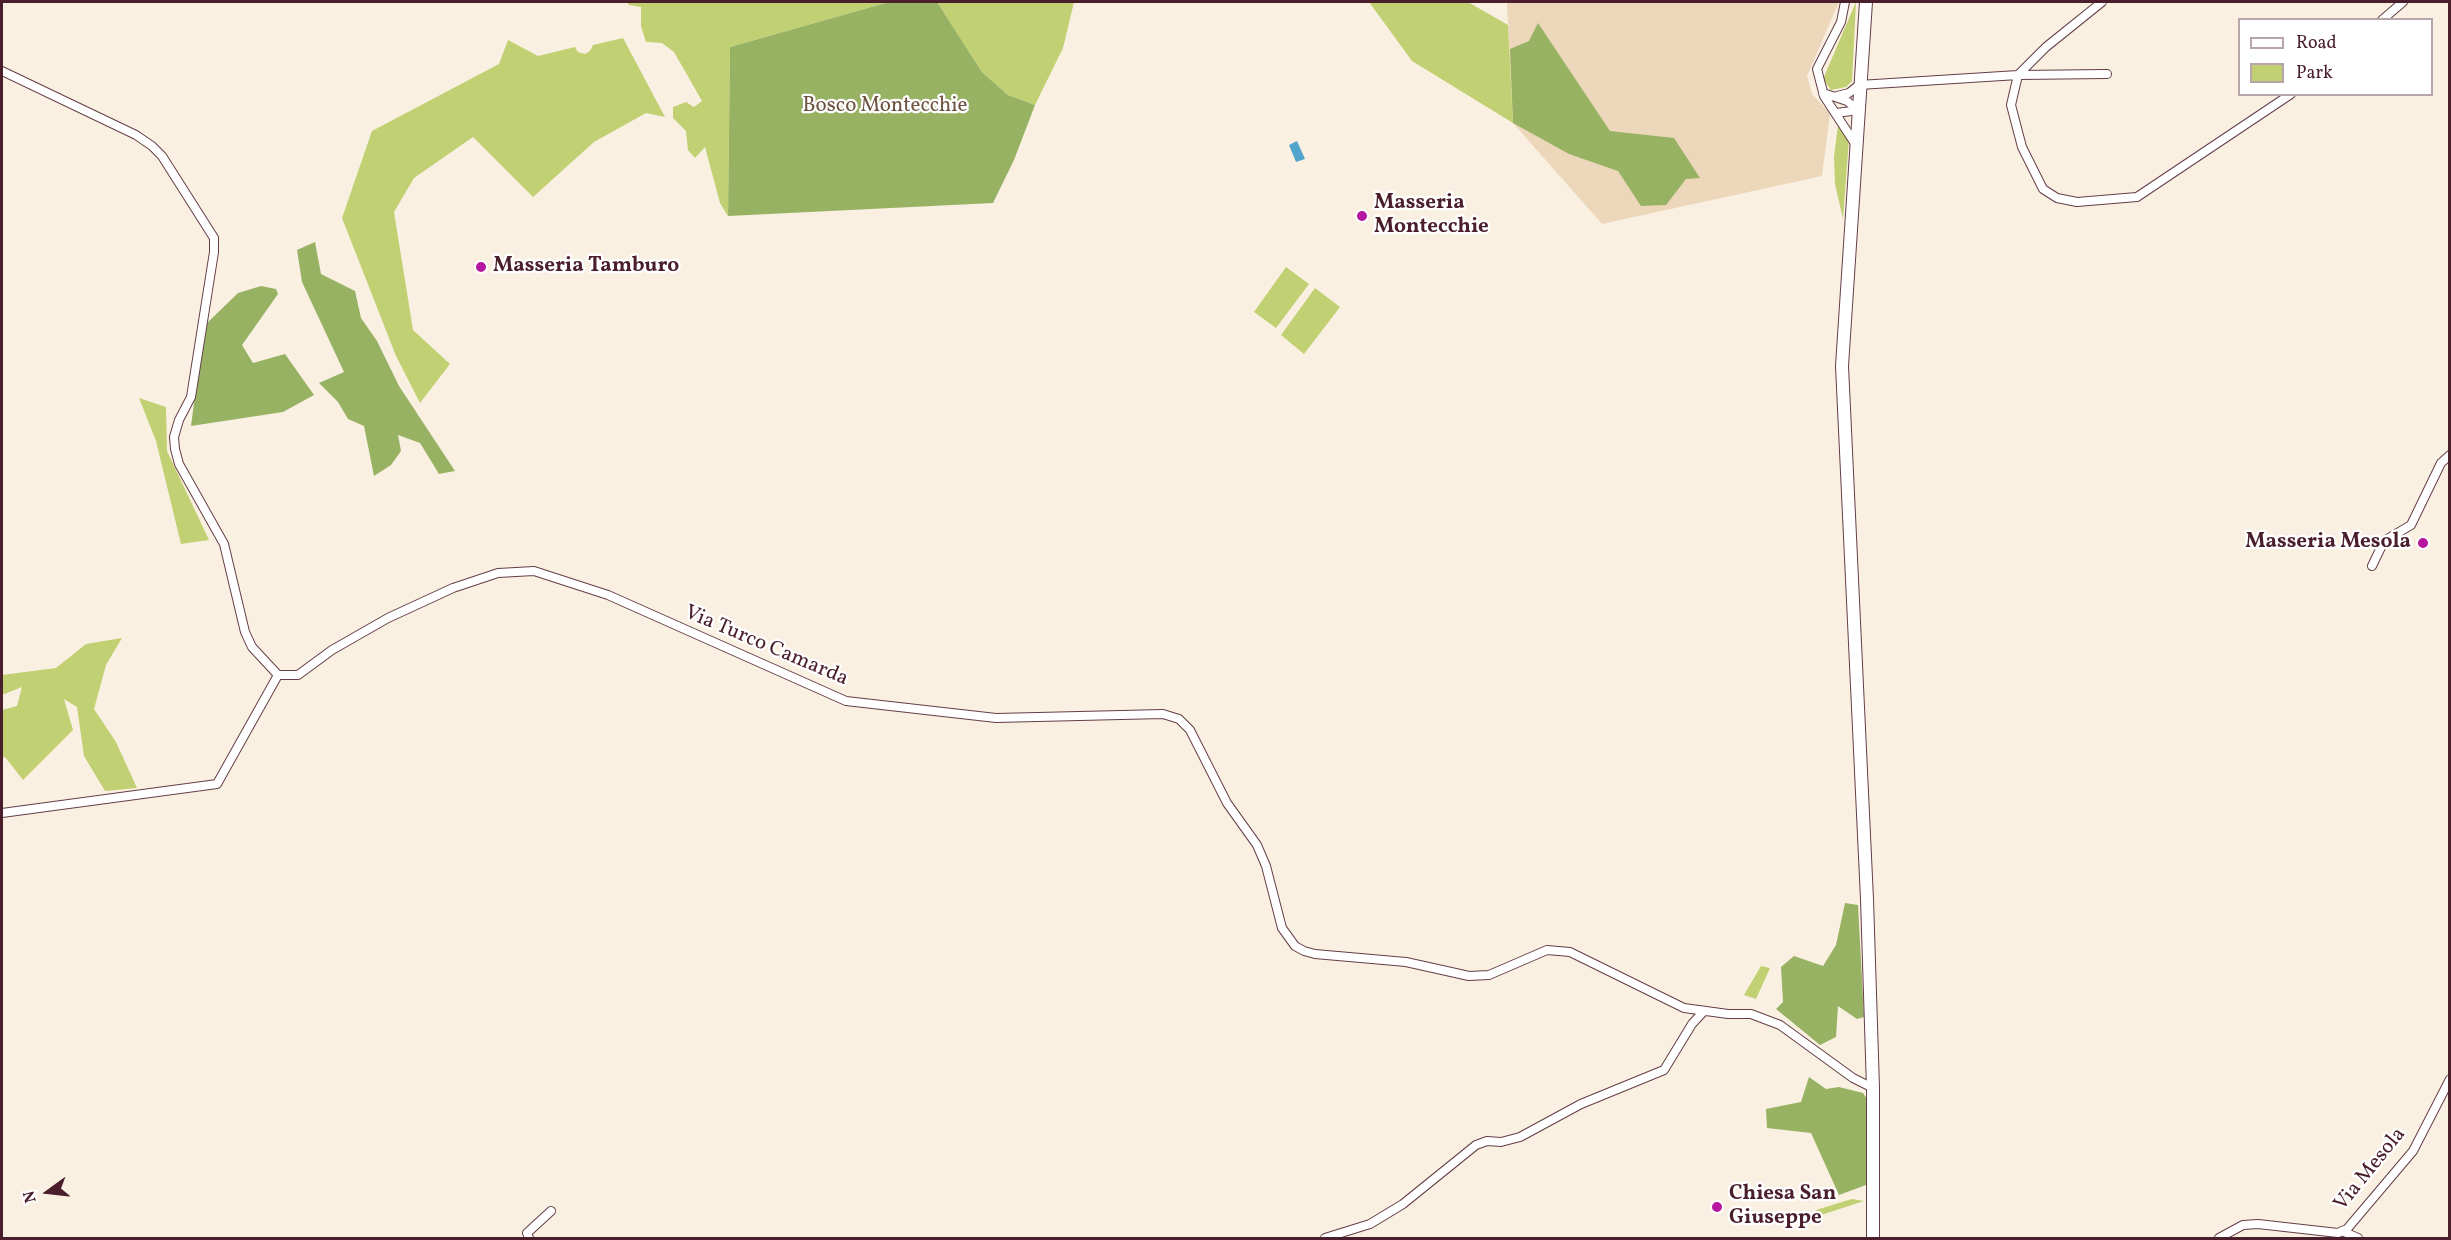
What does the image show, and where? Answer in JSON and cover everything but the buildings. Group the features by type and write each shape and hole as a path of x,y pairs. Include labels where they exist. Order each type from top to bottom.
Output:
{"main road":[{"path":"1866,2 1842,366 1873,1088 1873,1239"}],"street":[{"path":"1845,2 1841,22 1817,69 1824,94 1856,145"},
{"path":"2102,2 2046,47 2018,75 2011,105 2022,147 2043,189 2057,198 2077,202 2137,197 2288,96"},
{"path":"2384,18 2403,2"},
{"path":"2,71 136,135 152,146 162,156 214,238 214,252 191,397 179,420 174,437 175,449 179,464 224,544 245,633 252,647 278,675 217,784 2,813"},
{"path":"1824,94 1837,96 1849,93 1860,85 2018,75 2108,74"},
{"path":"1837,96 1858,110"},
{"path":"1837,112 1858,110"},
{"path":"2372,566 2384,541 2411,525 2441,463 2450,454"},
{"name":"Via Turco Camarda","path":"278,675 298,675 332,650 388,618 453,588 498,573 534,571 608,595 846,701 996,718 1163,714 1179,719 1190,730 1227,803 1257,845 1266,866 1282,928 1295,946 1304,951 1406,962 1470,976 1489,975 1531,956 1555,950 1570,952 1684,1008 1751,1014 1780,1025 1853,1078 1873,1088"},
{"path":"1325,1239 1370,1224 1403,1204 1476,1145 1487,1141 1501,1142 1520,1137 1581,1104 1664,1070 1692,1024 1704,1011"},
{"name":"Via Mesola","path":"2219,1239 2243,1225 2258,1224 2338,1233 2342,1231 2361,1213 2413,1150 2450,1079"},
{"path":"529,1239 527,1233 551,1211"},
{"path":"2342,1231 2358,1239"}],"shaded area":[{"path":"1507,2 1839,2 1807,76 1812,94 1830,113 1822,176 1602,224 1513,123"}],"green space":[{"path":"627,2 889,2 730,47 728,216 720,203 705,147 695,158 688,150 686,131 673,118 673,107 686,102 694,107 702,101 674,52 662,43 646,42 641,26 641,7 629,5"},
{"name":"Bosco Montecchie","path":"889,2 937,2 982,72 1008,95 1035,105 1014,160 993,203 728,216 730,47"},
{"path":"937,2 1074,2 1063,48 1035,105 1008,95 982,72"},
{"path":"1369,2 1468,2 1508,25 1513,123 1412,61"},
{"path":"1856,2 1852,81 1846,87 1831,90 1823,79"},
{"path":"1538,23 1610,131 1674,138 1700,178 1686,179 1666,205 1641,206 1618,171 1569,154 1513,123 1510,49 1529,41"},
{"path":"623,38 665,117 646,113 594,142 533,197 473,137 414,178 394,212 413,330 450,364 420,403 396,356 342,218 372,131 499,64 508,40 538,56 575,47 578,52 585,54 593,45"},
{"path":"1839,118 1849,139 1843,219 1835,184 1834,157"},
{"path":"315,242 321,274 355,291 361,318 377,341 399,386 455,471 439,474 420,443 398,435 401,451 391,465 374,476 364,426 348,419 338,402 319,383 344,372 302,282 297,250"},
{"path":"1286,267 1309,284 1276,328 1254,312"},
{"path":"261,286 276,289 278,294 242,345 253,363 285,354 314,395 283,412 191,426 204,326 238,293"},
{"path":"1315,288 1340,307 1304,354 1281,335"},
{"path":"139,398 166,407 167,451 209,540 181,544 156,441"},
{"path":"122,638 106,665 94,709 116,742 137,788 105,791 84,756 77,707 64,699 73,730 23,780 5,757 2,758 2,710 17,706 22,687 2,695 2,675 56,668 86,644"},
{"path":"1845,903 1858,905 1864,1017 1857,1019 1838,1006 1836,1037 1820,1045 1776,1009 1783,1002 1781,967 1794,956 1823,966 1836,945"},
{"path":"1761,966 1770,968 1756,999 1744,995"},
{"path":"1809,1077 1826,1089 1839,1087 1863,1093 1867,1099 1866,1185 1839,1195 1811,1133 1767,1128 1766,1109 1801,1102"},
{"path":"1852,1199 1864,1201 1818,1216 1816,1210"}],"water":[{"path":"1297,141 1305,159 1296,162 1289,145"}],"place":[{"name":"Masseria Montecchie","path":"1362,216"},
{"name":"Masseria Tamburo","path":"481,267"},
{"name":"Masseria Mesola","path":"2423,543"},
{"name":"Chiesa San Giuseppe","path":"1717,1207"}]}
